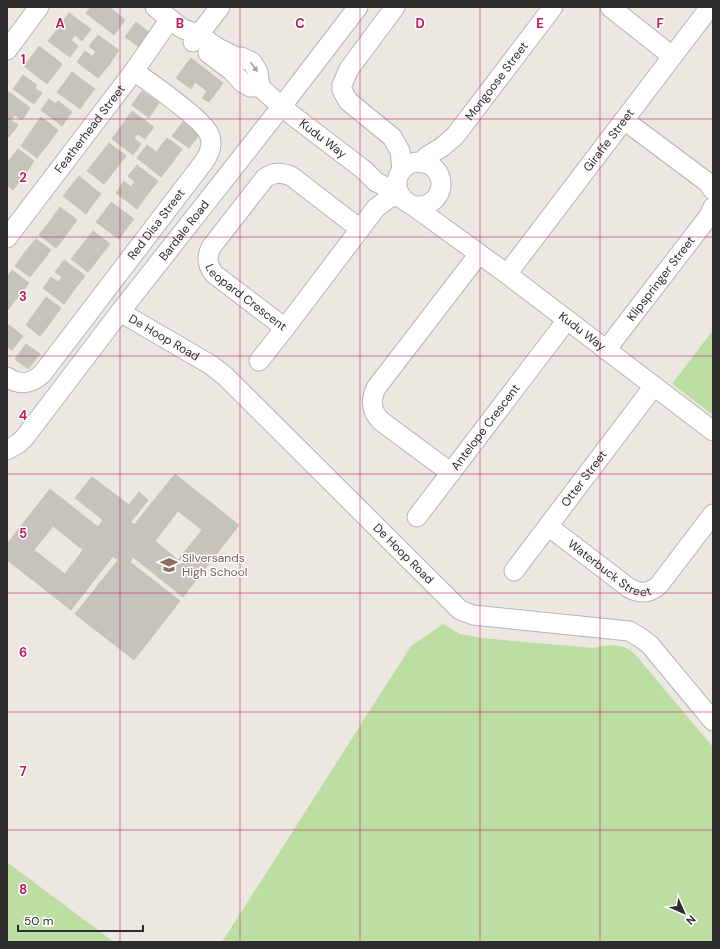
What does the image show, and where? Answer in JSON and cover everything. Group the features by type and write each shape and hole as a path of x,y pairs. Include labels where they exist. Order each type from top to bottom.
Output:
{"street":[{"path":"8,48 39,7"},
{"path":"154,7 187,31"},
{"name":"Featherhead Street","path":"7,238 134,71 220,7"},
{"name":"Bardale Road","path":"7,450 20,443 25,437 120,312 358,7"},
{"path":"396,7 354,61 345,76 342,85 343,94 348,101 388,132 402,138 415,149 421,162"},
{"name":"Mongoose Street","path":"421,162 426,156 442,147 455,136 553,7"},
{"path":"610,7 672,56"},
{"name":"Giraffe Street","path":"507,274 710,7"},
{"name":"Kudu Way","path":"187,31 234,64 243,82 250,87 260,87 370,176 404,198 441,227 451,232 713,431"},
{"name":"Red Disa Street","path":"7,377 16,382 27,383 32,382 42,374 203,163 210,151 210,138 206,129 191,115 134,71"},
{"path":"624,120 707,182 713,190"},
{"path":"388,132 398,146 402,171"},
{"name":"Mongoose Street","path":"438,193 455,136"},
{"path":"421,162 430,165 437,172 440,182 438,193 427,204 417,206 404,198 397,181 402,171 413,163 421,162"},
{"name":"Kudu Way","path":"370,176 402,171"},
{"name":"Leopard Crescent","path":"360,229 291,176 278,172 271,174 266,178 212,246 208,262 214,274 285,328 379,205 389,198 404,198"},
{"path":"370,176 380,191 379,205"},
{"name":"Kudu Way","path":"438,193 441,216 451,232"},
{"name":"Klipspringer Street","path":"606,350 709,216 713,207"},
{"name":"Antelope Crescent","path":"479,254 376,388 372,401 372,407 374,413 381,422 451,473 567,320"},
{"name":"De Hoop Road","path":"120,312 211,365 225,376 460,610 473,615 629,631 650,645 713,721"},
{"path":"259,361 285,328"},
{"name":"Otter Street","path":"514,571 654,386"},
{"path":"417,517 451,473"},
{"name":"Waterbuck Street","path":"548,526 629,588 638,592 646,593 659,585 713,514"}],"green space":[{"path":"713,330 713,415 672,384"},
{"path":"443,624 460,634 481,638 593,648 614,645 624,647 634,653 713,747 713,942 222,942 411,646"},
{"path":"7,862 114,942 7,942"}],"building":[{"path":"91,7 109,7 112,9 100,24 86,13"},
{"path":"112,9 125,20 114,35 100,24"},
{"path":"69,13 91,29 82,41 75,35 73,38 59,27"},
{"path":"136,22 150,33 139,47 125,37"},
{"path":"59,27 73,38 71,40 78,46 70,57 48,41"},
{"path":"98,35 119,50 109,65 94,54 96,52 89,46"},
{"path":"39,46 62,64 55,74 32,56"},
{"path":"85,51 93,57 94,54 109,65 98,78 77,62"},
{"path":"32,56 55,74 47,84 24,66"},
{"path":"191,58 223,83 209,102 202,98 207,91 195,82 191,89 176,78"},
{"path":"72,72 95,89 87,99 65,82"},
{"path":"23,75 37,85 35,88 42,93 34,104 13,89"},
{"path":"65,82 87,99 80,109 57,92"},
{"path":"142,91 159,103 149,118 132,105"},
{"path":"9,92 30,108 22,120 15,115 13,117 7,113 7,95"},
{"path":"49,99 56,104 58,101 72,112 62,126 41,110"},
{"path":"132,111 154,127 145,139 138,134 136,136 122,125"},
{"path":"7,113 13,117 11,120 18,125 9,137 7,135"},
{"path":"41,117 58,130 48,144 31,131"},
{"path":"183,122 200,134 189,148 172,136"},
{"path":"122,125 136,136 134,138 141,144 133,155 112,139"},
{"path":"31,131 48,144 37,158 21,146"},
{"path":"167,138 182,149 172,163 157,151"},
{"path":"109,143 126,156 115,170 98,157"},
{"path":"147,145 172,163 161,177 137,158"},
{"path":"18,149 34,161 24,176 7,163"},
{"path":"98,157 115,170 104,184 87,171"},
{"path":"7,163 24,176 13,190 7,185"},
{"path":"137,165 158,181 147,195 133,184 135,182 128,176"},
{"path":"79,176 101,194 93,204 71,186"},
{"path":"124,181 131,187 133,184 147,195 137,209 116,193"},
{"path":"71,186 93,204 86,214 63,196"},
{"path":"111,202 134,219 126,229 104,212"},
{"path":"60,207 77,220 67,234 50,221"},
{"path":"104,212 126,229 119,239 96,222"},
{"path":"50,221 67,234 56,248 39,235"},
{"path":"93,231 110,244 99,258 82,245"},
{"path":"36,239 51,250 41,263 25,252"},
{"path":"82,245 99,258 88,272 71,259"},
{"path":"25,252 41,263 30,277 15,266"},
{"path":"64,260 85,276 74,290 60,280 62,277 55,272"},
{"path":"12,270 29,283 18,297 7,289 7,277"},
{"path":"51,277 58,282 60,280 74,290 64,304 43,288"},
{"path":"7,289 18,297 7,311"},
{"path":"46,297 61,308 51,322 36,311"},
{"path":"36,311 51,322 40,336 26,325"},
{"path":"9,325 23,336 12,350 7,347 7,328"},
{"path":"26,344 40,354 28,369 15,359"},
{"path":"175,474 239,525 183,597 133,557 130,562 180,601 134,660 75,614 118,560 113,556 71,610 7,560 7,544 50,489 98,527 103,520 75,498 92,477 129,505 139,492 148,500 131,522 134,525","holes":["178,511 202,530 178,560 155,541","53,526 83,550 65,574 34,550"]}],"place":[{"name":"Silversands High School","path":"169,565"}]}
